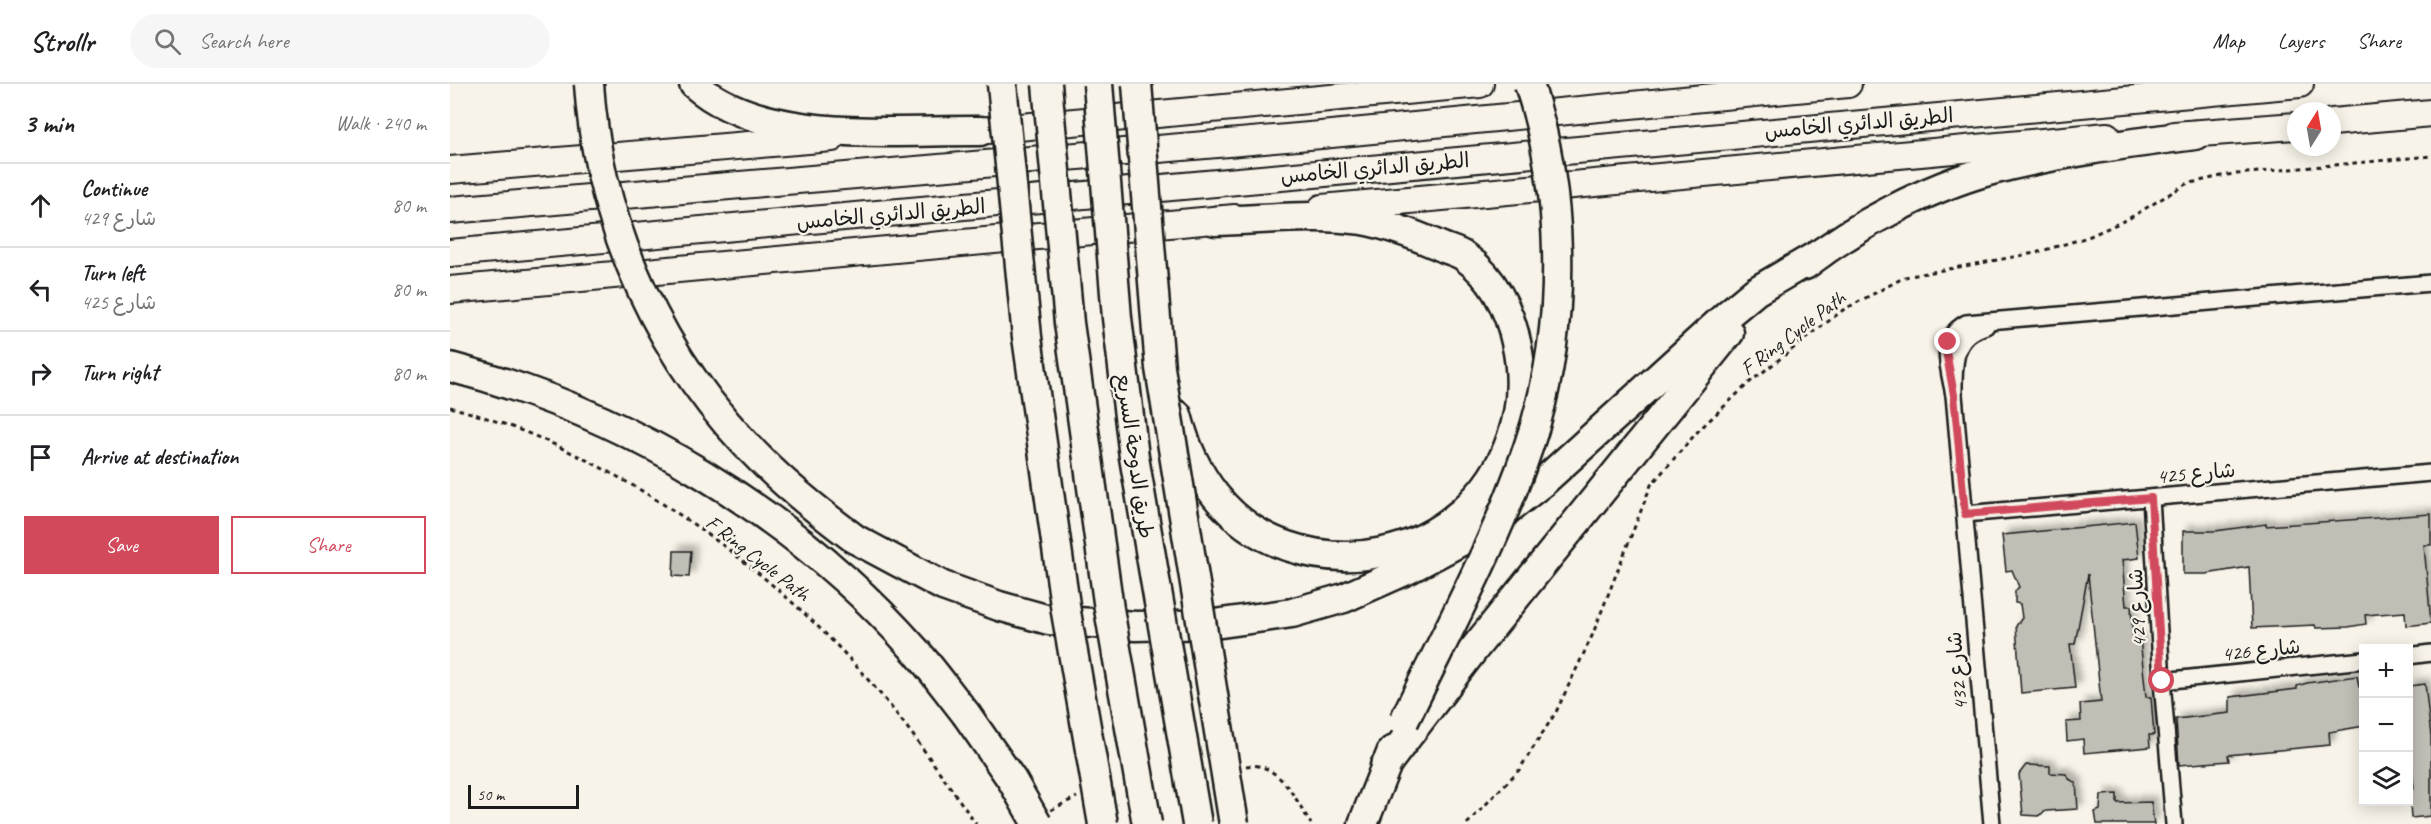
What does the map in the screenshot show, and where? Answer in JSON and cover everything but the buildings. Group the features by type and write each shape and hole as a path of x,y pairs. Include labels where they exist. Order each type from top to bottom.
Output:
{"highway":[{"path":"589,84 598,155 614,220 648,305 681,363 727,424 763,463 800,497 855,539 943,586 999,606 1049,620 1136,627 1214,624 1292,613 1344,598 1409,569 1480,531 1543,482 1727,315 1771,281 1895,209 1985,172 2062,154 2195,135 2287,127"},
{"path":"694,84 721,104 756,118 822,130 980,131"},
{"path":"1002,84 1026,337 1066,612 1103,824"},
{"path":"1047,84 1074,358 1109,609 1147,824"},
{"name":"طريق الدوحة السريع","path":"1098,84 1117,318 1134,457 1197,824"},
{"path":"1137,84 1160,368 1234,824"},
{"path":"450,170 816,138 980,131 1480,84"},
{"path":"1363,824 1385,766 1505,509 1535,425 1548,374 1557,286 1557,237 1542,134 1528,84"},
{"name":"الطريق الدائري الخامس","path":"450,210 1321,135 1848,84"},
{"name":"الطريق الدائري الخامس","path":"450,253 2300,84"},
{"path":"2341,121 2431,113"},
{"path":"450,290 1215,221 1258,214 2057,140 2125,134 2195,135"},
{"path":"1153,298 1162,330 1167,371 1185,446 1197,470 1222,505 1243,522 1277,543 1323,555 1346,558 1371,556 1433,535 1463,512 1487,486 1512,432 1521,389 1520,366 1514,331 1499,295 1464,256 1419,236 1362,220 1215,221"},
{"path":"1385,766 1481,640 1715,348 1762,299 1821,253"},
{"path":"450,367 501,381 603,422 684,465 739,500 823,561 915,650 966,714 1012,780 1037,824"}],"street":[{"name":"شارع 432","path":"1992,824 1954,395 1946,351 1952,334 1966,323 2001,322 2431,283"},
{"name":"شارع 425","path":"1965,514 2431,472"},
{"name":"شارع 429","path":"2151,498 2162,681 2174,824"},
{"path":"2413,655 2431,653"},
{"name":"شارع 426","path":"2162,681 2359,661"}],"path":[{"name":"F Ring Cycle Path","path":"1467,824 1519,770 1556,712 1592,636 1652,485 1699,430 1750,382 1843,310 1905,278 2035,253 2088,237 2128,219 2186,184 2226,175 2431,156"},
{"name":"F Ring Cycle Path","path":"450,407 551,444 600,468 675,512 752,569 809,616 870,682 976,824"}],"route":[{"path":"1948,342 1946,351 1954,395 1965,514 2151,498 2162,681"}]}
